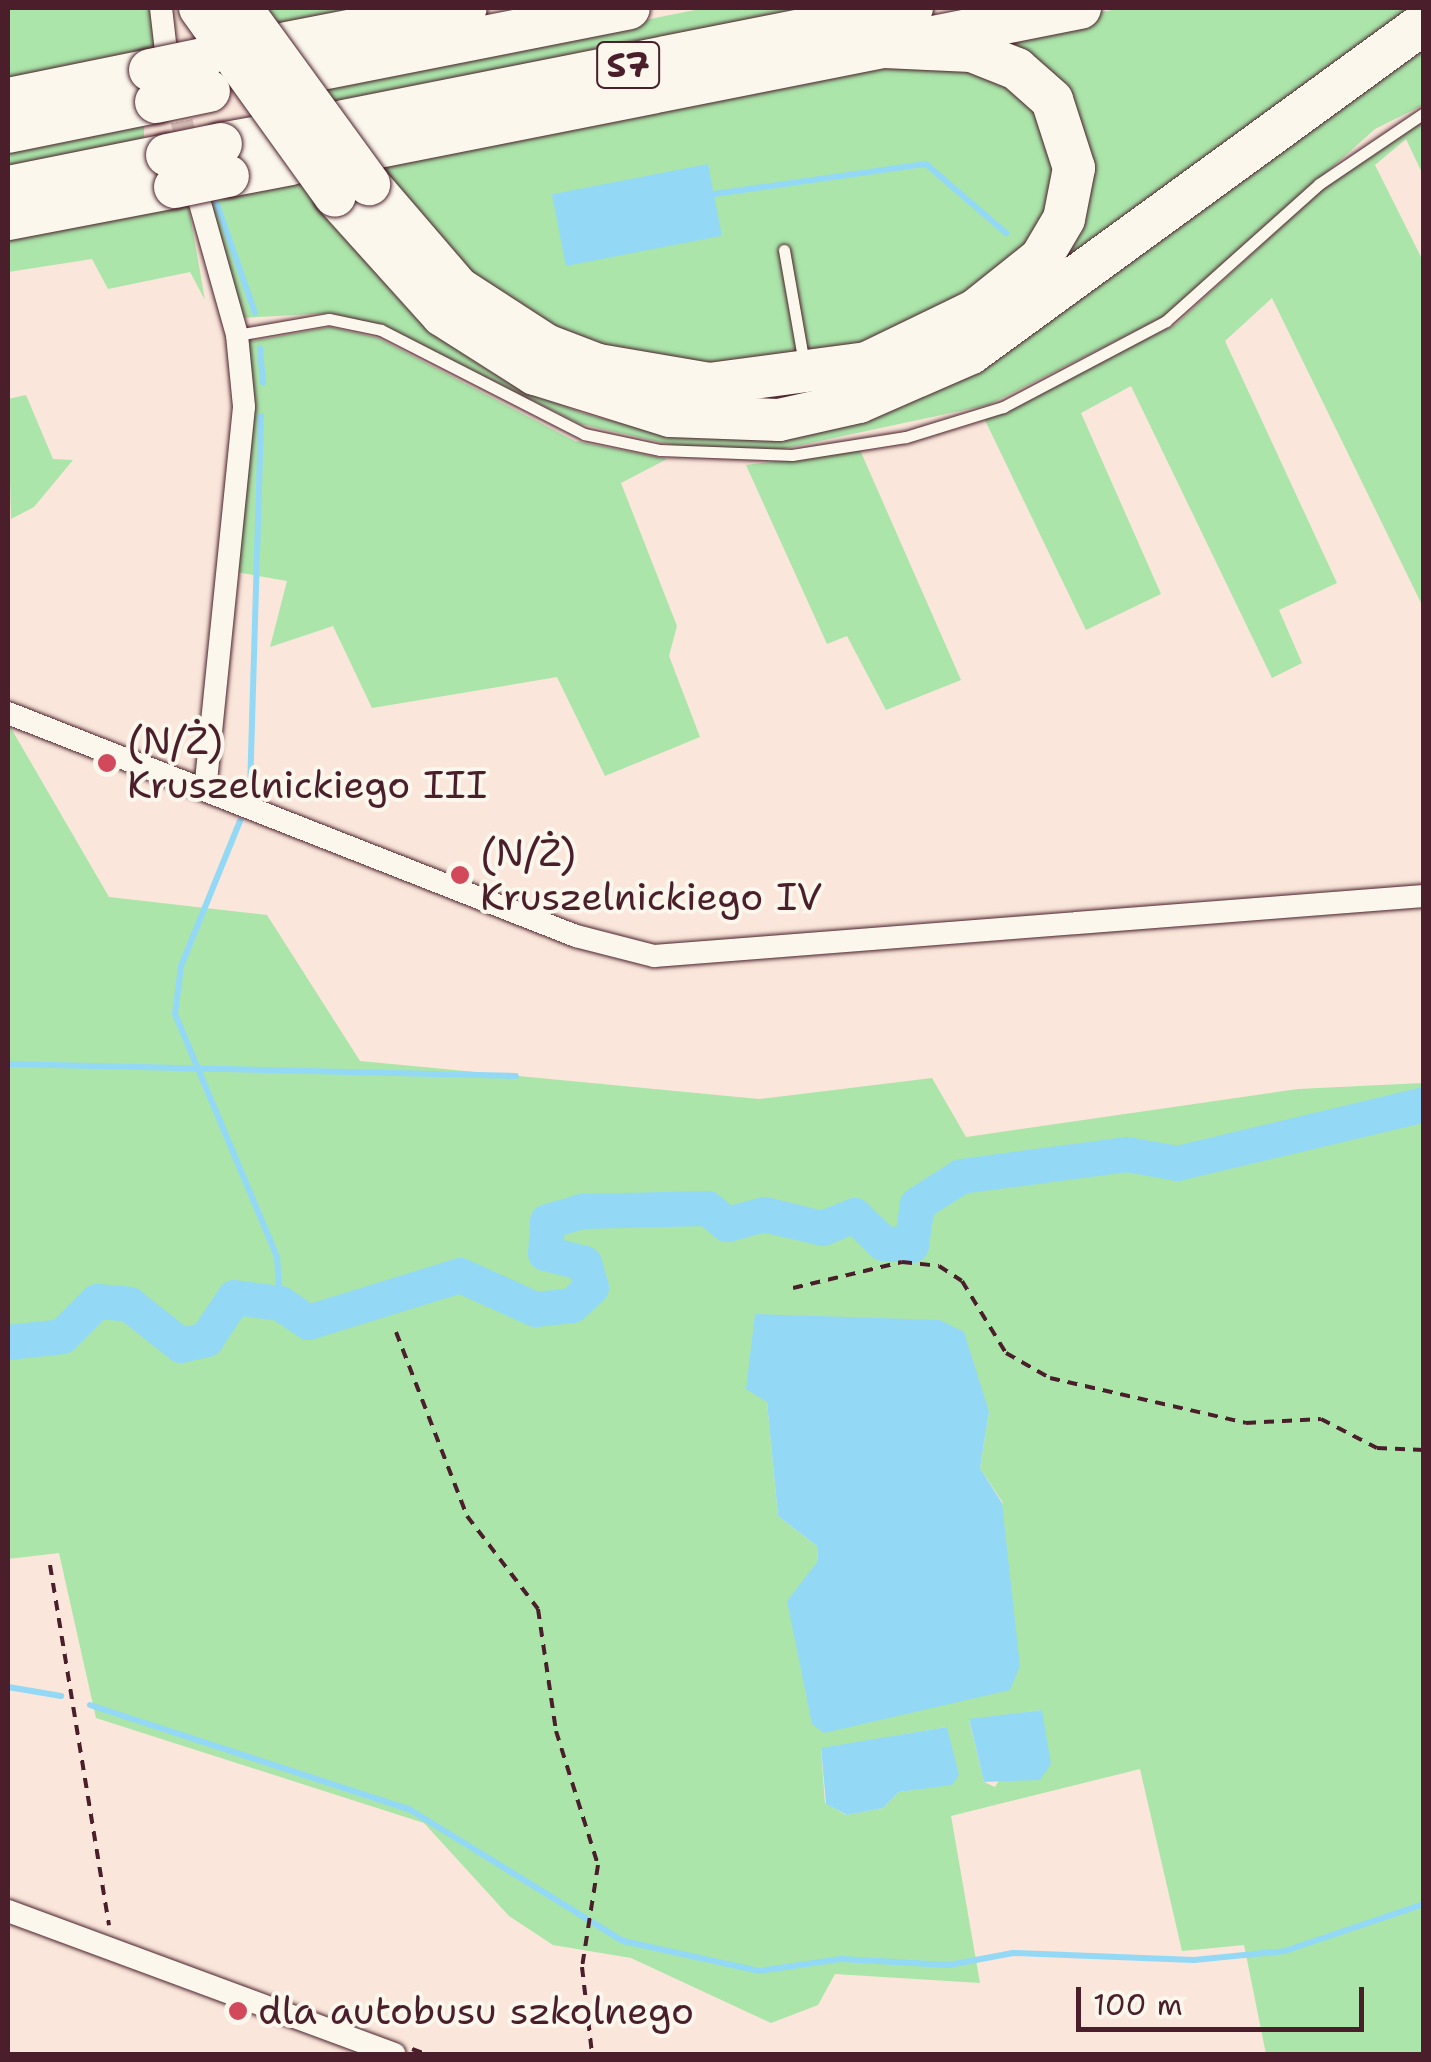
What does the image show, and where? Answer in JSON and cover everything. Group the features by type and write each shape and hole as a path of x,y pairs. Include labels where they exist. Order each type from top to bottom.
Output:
{"highway":[{"path":"200,8 353,162 442,315 535,374 670,416 780,420 860,402 972,353 1424,23"},
{"path":"242,8 425,258 546,345 652,378 807,378 867,363 976,310 1041,258 1071,195 1063,120 1018,69 972,51 884,47"},
{"name":"S7","path":"466,8 296,57 629,8"},
{"name":"S7","path":"353,162 912,8"},
{"path":"353,162 1080,8"},
{"path":"8,99 190,74"},
{"path":"8,132 190,74"},
{"path":"8,219 280,149"},
{"path":"8,187 198,172"}],"street":[{"path":"161,8 190,74"},
{"path":"198,172 237,335 244,408 205,789"},
{"path":"8,713 576,936 654,956 1424,896"},
{"path":"8,1911 394,2054"}],"lane":[{"path":"237,335 328,319 381,330 584,434 660,450 792,455 906,437 1065,379 1166,321 1319,184 1424,113"},
{"path":"784,250 807,378"}],"path":[{"path":"792,1288 902,1262 939,1266 962,1280 1006,1354 1050,1378 1246,1423 1321,1419 1377,1448 1424,1450"},
{"path":"396,1332 466,1516 538,1610 556,1730 598,1864 587,1925 592,2054"},
{"path":"50,1565 108,1890 108,1948"}],"green space":[{"path":"8,8 150,8 155,54 8,89"},
{"path":"260,8 420,8 282,37"},
{"path":"705,8 854,8 336,111 317,86"},
{"path":"1122,8 1419,8 1038,288 913,365 774,402 616,388 435,276 715,395 996,307 1084,140 961,40"},
{"path":"1423,46 1423,105 1375,129 1167,315 988,405 773,451 687,448 580,424 380,325 330,313 241,318 208,194 301,177 539,396 582,413 632,426 871,417 988,364"},
{"path":"911,60 1012,79 1064,150 1042,235 922,329 759,374 571,340 444,257 371,159"},
{"path":"131,119 144,127 144,148 8,176 8,144"},
{"path":"1423,121 1423,175 1406,139 1375,165 1423,261 1423,607 1272,298 1225,341 1337,583 1279,610 1302,663 1272,678 1131,386 1081,413 1161,594 1086,630 984,418 1175,325 1323,188"},
{"path":"187,198 205,300 190,272 108,289 92,259 8,272 8,231"},
{"path":"330,327 378,338 575,441 667,459 621,483 677,626 669,656 700,737 605,776 557,677 372,708 333,626 270,647 287,581 236,572 247,342"},
{"path":"26,395 53,459 73,460 34,507 11,519 8,399"},
{"path":"860,450 961,680 886,710 847,636 827,644 746,465"},
{"path":"8,723 109,897 267,915 360,1061 759,1099 932,1078 966,1137 1298,1089 1423,1083 1423,2054 1266,2054 1244,1945 1182,1951 1140,1769 951,1816 980,1983 835,1974 818,2005 771,2023 631,1958 553,1945 509,1916 424,1823 96,1718 59,1553 8,1559","holes":["767,1401 989,1412 980,1468 1003,1503 818,1561 817,1546 778,1516","1041,1710 995,1787 984,1782 969,1720","947,1727 952,1784 899,1792 883,1808 846,1815 825,1803 821,1749"]}],"water":[{"path":"708,164 722,236 566,266 552,194"},
{"path":"755,1314 940,1320 964,1332 989,1412 980,1468 1002,1503 1020,1666 1010,1690 824,1733 812,1724 787,1601 818,1561 817,1546 778,1516 767,1402 746,1389"},
{"path":"1042,1710 1051,1764 1040,1780 984,1782 969,1719"},
{"path":"947,1727 959,1775 952,1785 899,1792 883,1808 847,1815 826,1804 821,1748"}],"waterway":[{"path":"714,194 926,164 1006,233"},
{"path":"217,204 255,313"},
{"path":"260,348 263,383"},
{"path":"250,790 261,416"},
{"path":"240,821 181,966 175,1014 277,1257 280,1303"},
{"path":"8,1064 516,1076"},
{"path":"8,1342 62,1336 97,1301 129,1304 181,1345 206,1339 234,1297 280,1303 308,1322 460,1275 535,1309 572,1305 591,1287 584,1263 545,1253 547,1221 581,1211 707,1208 727,1224 764,1214 822,1228 854,1215 883,1243 911,1245 917,1204 961,1176 1126,1154 1177,1163 1424,1104"},
{"path":"8,1687 61,1696"},
{"path":"90,1705 409,1809 623,1941 759,1971 841,1959 949,1965 1013,1953 1194,1960 1285,1951 1424,1904"}],"tunnel":[{"path":"175,89 190,160"}],"place":[{"name":"(N/Ż) Kruszelnickiego III","path":"107,763"},
{"name":"(N/Ż) Kruszelnickiego IV","path":"460,875"},
{"name":"dla autobusu szkolnego","path":"238,2011"}]}
